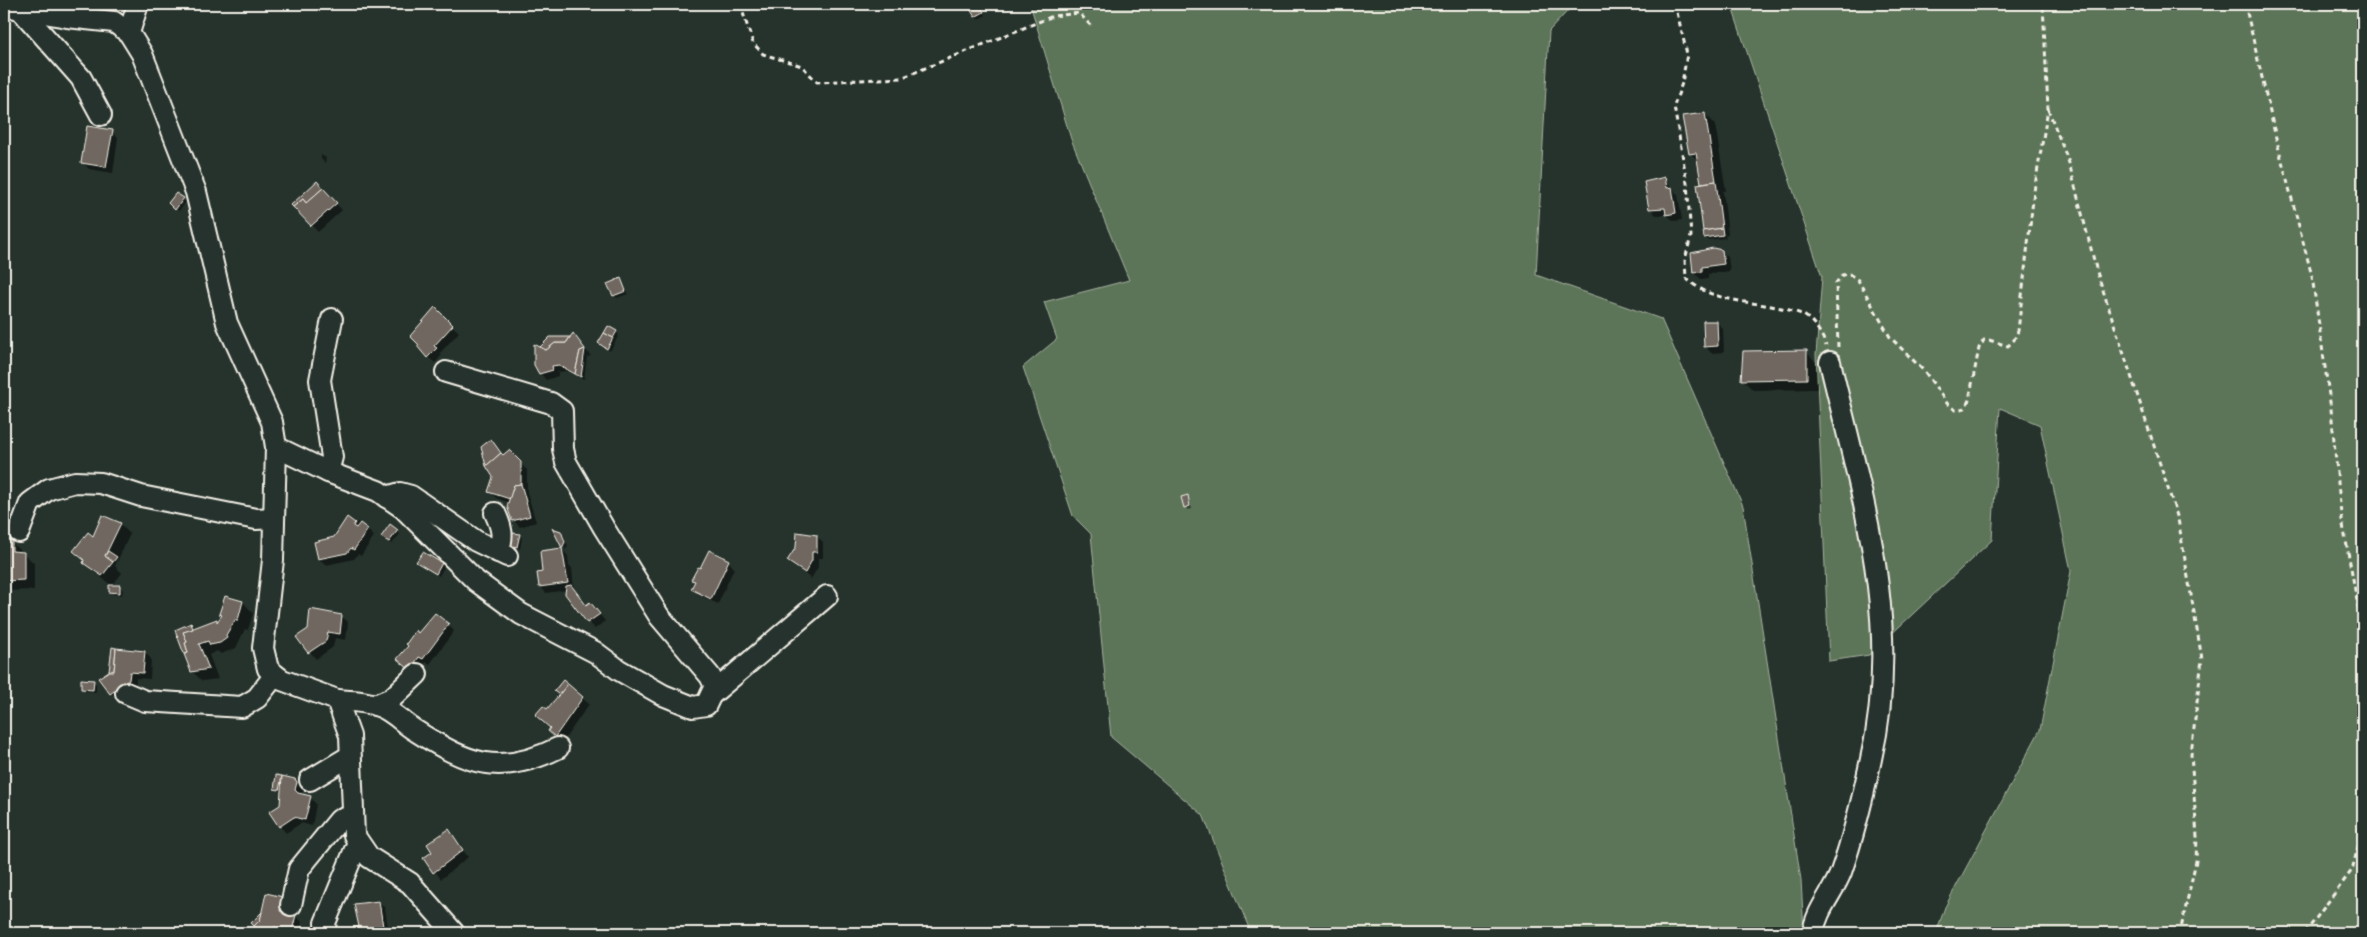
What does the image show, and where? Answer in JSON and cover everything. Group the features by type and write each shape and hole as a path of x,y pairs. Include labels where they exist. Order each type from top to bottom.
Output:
{"street":[{"path":"129,34 138,4"},
{"path":"12,7 114,22 129,34 142,54 196,192 227,323 272,422 276,447 273,560 263,648 268,669 282,680 336,700 365,702 384,708 415,731 455,754 477,762 503,766 543,755 558,748"},
{"path":"12,7 81,78 101,115"},
{"path":"328,472 332,456 320,380 332,319"},
{"path":"1813,933 1814,924 1840,874 1852,836 1880,721 1882,678 1880,595 1869,519 1831,369"},
{"path":"276,447 328,472 378,491 386,496 402,508 476,581 521,614 596,652 619,670 664,695 693,707 706,705 715,686 710,676 659,616 604,528 566,462 563,449 562,411 551,404 446,372"},
{"path":"19,532 30,503 49,489 74,482 101,483 141,496 256,519 274,518"},
{"path":"386,496 400,493 412,496 476,541 503,554 502,530 495,513"},
{"path":"712,694 828,596"},
{"path":"375,705 392,698 416,674"},
{"path":"126,693 144,701 242,707 257,698 275,675"},
{"path":"336,700 350,736 354,835 369,857 410,883 454,933"},
{"path":"310,780 350,756"},
{"path":"290,905 299,869 340,820 352,816"},
{"path":"326,933 325,923 358,842"}],"path":[{"path":"740,4 753,43 764,54 802,66 817,82 901,78 1053,16 1079,13 1093,28"},
{"path":"1675,4 1687,54 1682,83 1674,106 1687,183 1691,236 1685,260 1686,278 1698,290 1734,300 1803,314 1824,336 1831,369 1837,371 1839,357 1836,283 1842,275 1849,274 1858,280 1890,338 1925,372 1949,406 1956,410 1964,408 1969,400 1979,348 1984,340 2008,346 2014,340 2018,331 2034,191 2048,109 2043,4"},
{"path":"2245,4 2276,138 2312,276 2331,409 2341,514 2363,633"},
{"path":"2048,109 2068,163 2097,272 2178,519 2202,659 2191,754 2197,837 2196,861 2180,933"},
{"path":"2306,933 2352,870 2358,847 2363,784"}],"green space":[{"path":"1030,4 1574,4 1549,31 1536,275 1661,319 1743,506 1801,880 1804,933 1251,933 1203,815 1111,737 1091,534 1073,516 1023,367 1057,339 1044,302 1129,280 1071,139"},
{"path":"1731,4 2363,4 2363,933 1936,933 1945,907 2040,730 2071,571 2040,425 2000,408 1992,540 1869,655 1829,661 1816,355 1822,277"}],"building":[{"path":"979,4 984,12 975,17 970,9"},
{"path":"1705,113 1716,181 1701,183 1696,153 1689,154 1682,116"},
{"path":"87,126 113,130 106,167 81,163"},
{"path":"1665,177 1667,188 1672,187 1676,213 1666,215 1665,208 1649,209 1644,182"},
{"path":"317,181 323,188 306,203 303,199 293,207 291,205"},
{"path":"1716,181 1722,228 1703,231 1697,184"},
{"path":"323,188 337,203 311,226 293,207 303,199 306,203"},
{"path":"176,193 184,198 175,210 168,203"},
{"path":"1722,228 1723,235 1704,238 1703,231"},
{"path":"1713,248 1722,250 1724,264 1702,267 1702,272 1693,273 1691,253"},
{"path":"621,278 626,291 613,296 607,284"},
{"path":"435,307 453,325 434,346 437,348 427,358 417,346 419,345 410,336"},
{"path":"1703,321 1717,321 1718,346 1704,347"},
{"path":"608,326 617,331 613,338 604,333"},
{"path":"573,333 585,349 580,351 575,374 559,365 552,366 553,370 539,374 534,365 534,344 546,350 555,343 566,343"},
{"path":"604,333 613,338 607,349 598,343"},
{"path":"550,337 570,337 566,343 555,343 546,350 540,347"},
{"path":"585,349 581,377 575,374 580,351"},
{"path":"1807,350 1807,379 1741,380 1743,351"},
{"path":"491,439 501,453 486,466 481,447"},
{"path":"509,450 521,462 521,484 514,485 510,499 488,492 493,477 486,466 501,453 503,455"},
{"path":"521,484 530,516 512,521 507,506 514,485"},
{"path":"1188,495 1190,506 1184,508 1181,497"},
{"path":"102,515 121,523 105,556 113,562 102,576 83,563 84,560 73,551 88,532 93,536"},
{"path":"347,517 355,523 353,526 356,528 360,523 368,529 354,550 351,548 347,553 318,559 314,542 334,537"},
{"path":"390,524 398,530 389,542 381,537"},
{"path":"552,528 561,531 565,542 562,548"},
{"path":"797,532 817,535 817,552 812,552 812,560 805,573 787,561 796,547"},
{"path":"513,533 520,534 517,547 509,545"},
{"path":"4,540 12,540 12,551 24,552 24,580 4,581"},
{"path":"562,548 568,583 539,587 537,573 542,572 540,551"},
{"path":"709,550 729,560 711,599 691,589 695,581 691,580 698,567 700,568"},
{"path":"108,551 117,557 113,562 105,556"},
{"path":"423,552 442,563 436,574 416,562"},
{"path":"109,585 120,585 120,593 109,592"},
{"path":"571,585 586,605 590,602 600,614 587,623 565,594 566,586"},
{"path":"225,596 243,601 238,620 235,620 226,635 227,638 220,643 210,645 208,641 199,644 209,669 191,672 184,654 188,653 185,643 187,642 183,632 217,619 217,622 222,615 219,614"},
{"path":"310,609 342,615 340,634 328,632 326,641 308,653 296,637 308,629"},
{"path":"435,613 449,624 423,659 419,657 410,670 397,659 408,646 406,644 416,630 418,633"},
{"path":"191,623 193,629 183,632 187,642 185,643 188,653 184,654 175,630"},
{"path":"112,647 116,648 114,671 109,671"},
{"path":"116,648 145,651 143,673 130,672 129,680 110,694 98,678 109,671 114,671"},
{"path":"81,679 94,680 93,690 81,689"},
{"path":"563,680 568,684 559,695 554,691"},
{"path":"568,684 583,697 555,737 548,731 550,728 535,715 543,706 547,709"},
{"path":"276,775 282,776 279,790 274,789"},
{"path":"282,776 295,779 297,782 295,790 298,793 311,796 305,820 294,817 279,827 269,812 280,805"},
{"path":"449,829 463,850 433,873 423,858 432,852 427,844"},
{"path":"266,893 283,897 280,911 296,915 292,931 274,927 268,933 262,933 254,926 260,920"},
{"path":"379,901 384,933 354,933 352,928 359,927 354,904"},
{"path":"262,912 260,920 254,926 251,923"}]}
